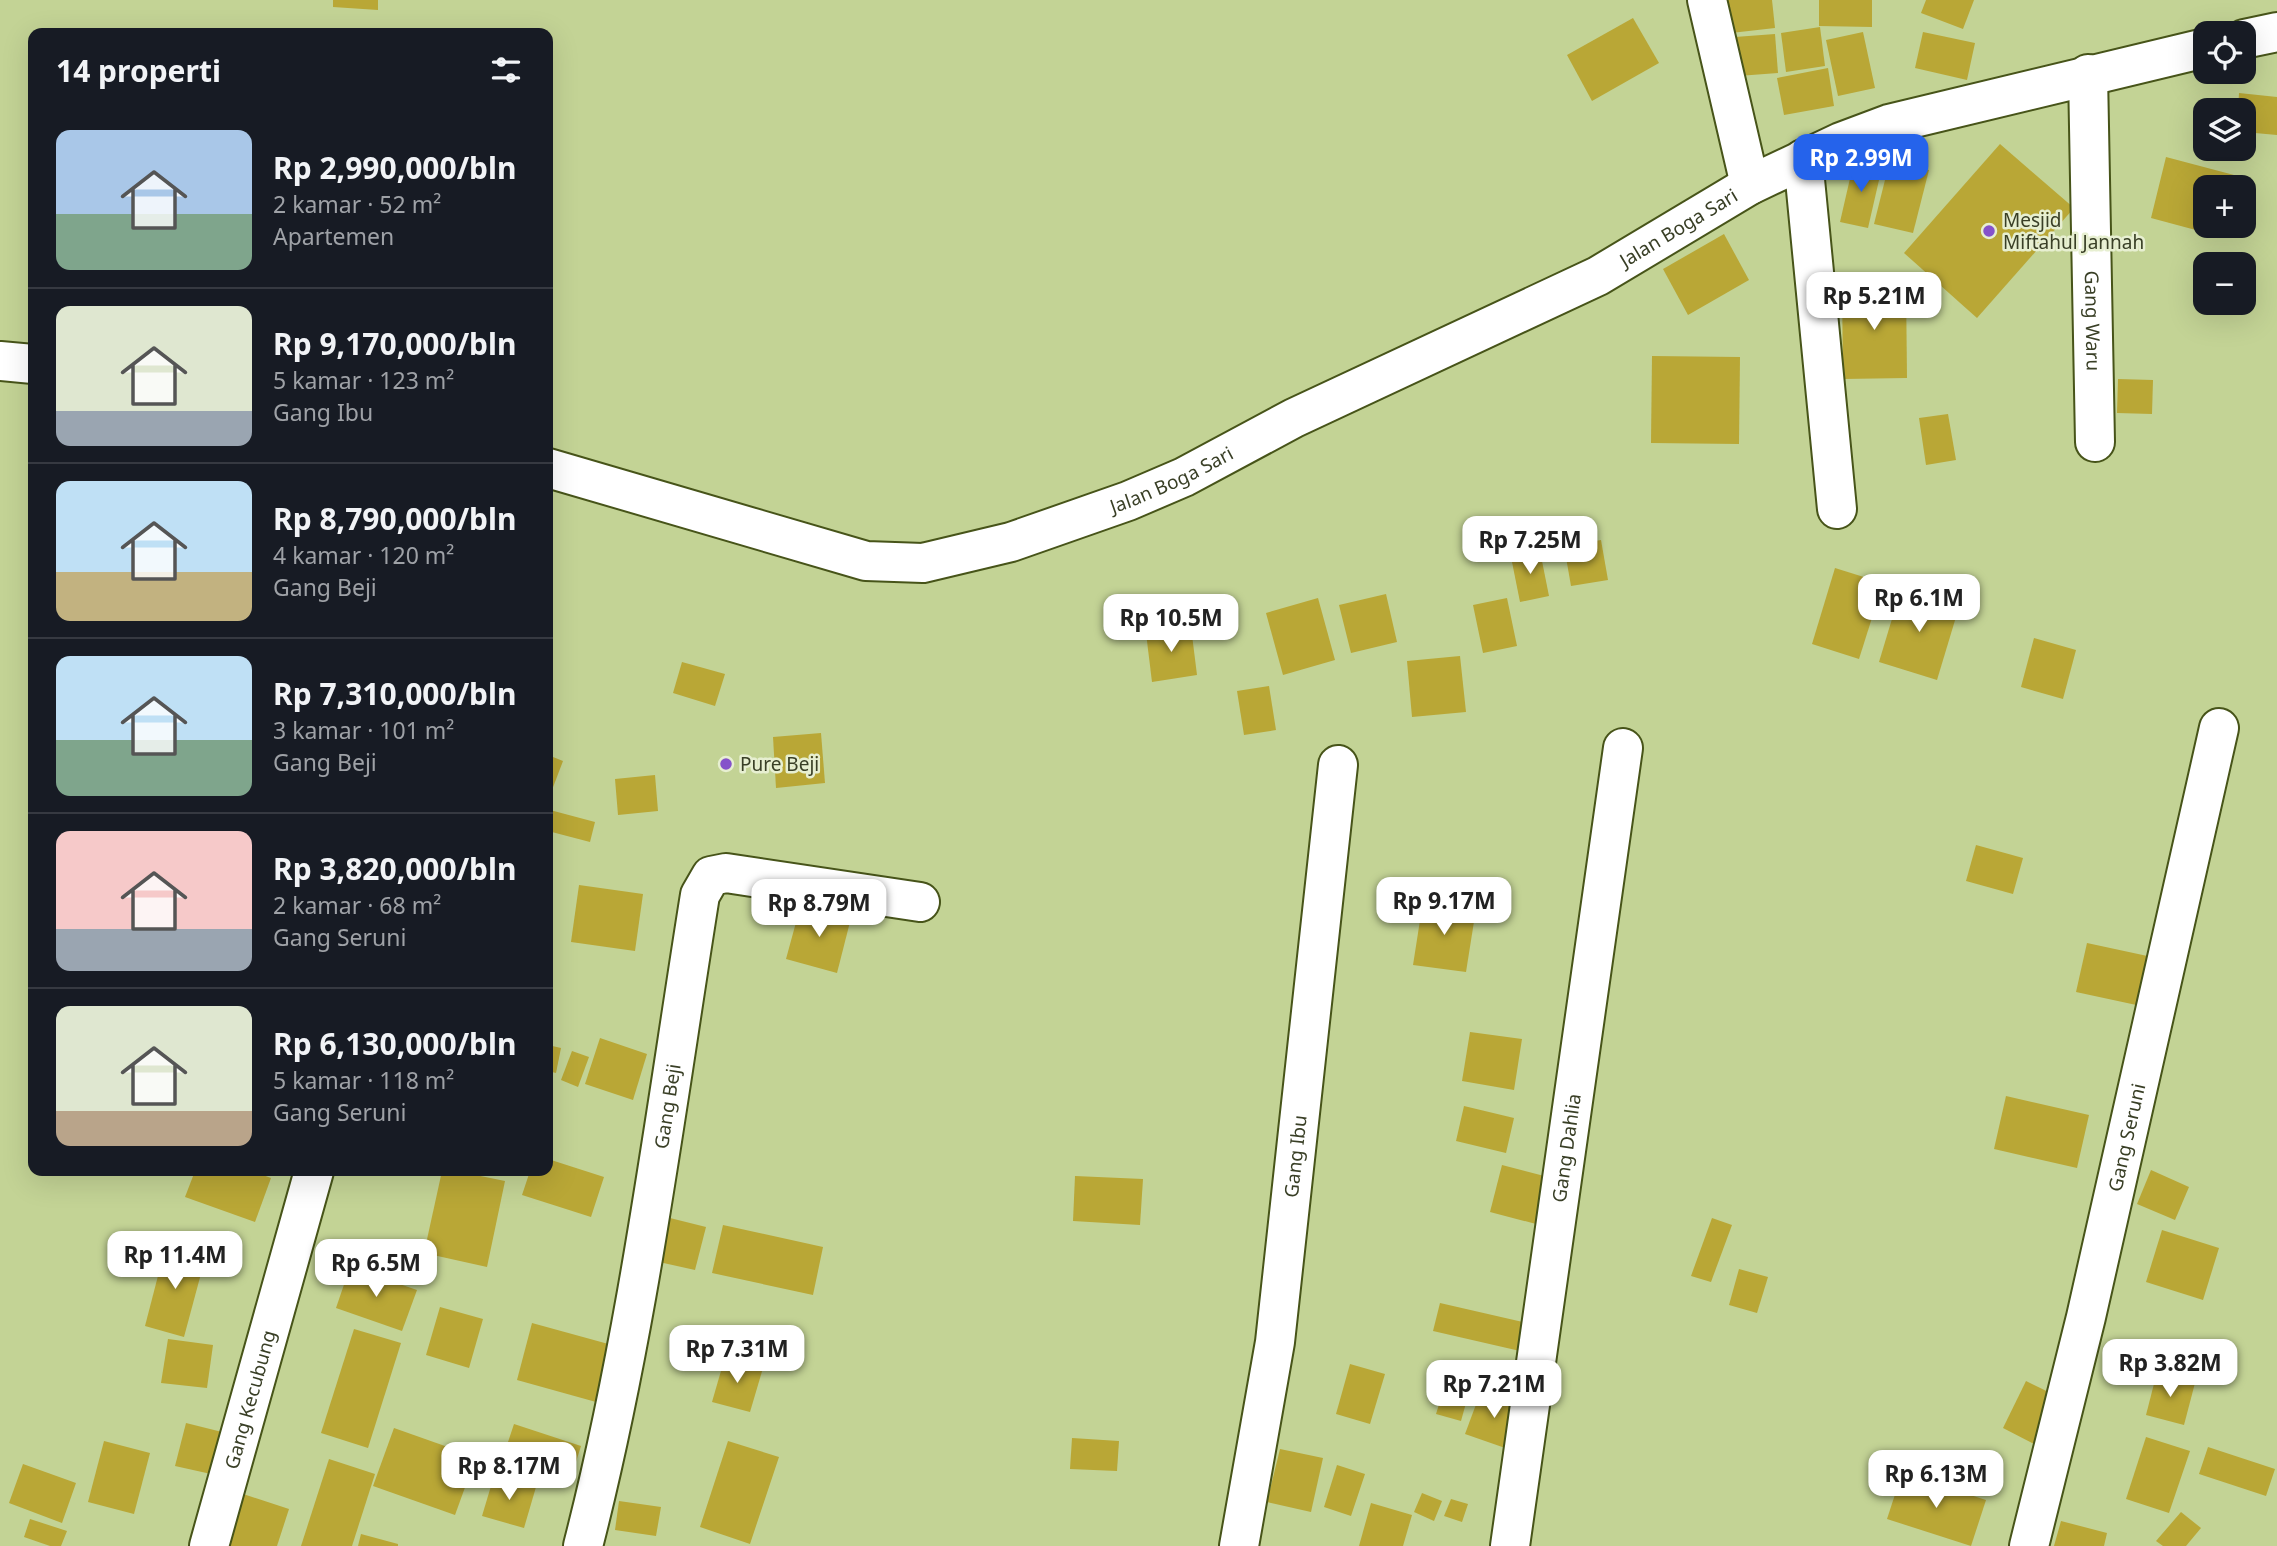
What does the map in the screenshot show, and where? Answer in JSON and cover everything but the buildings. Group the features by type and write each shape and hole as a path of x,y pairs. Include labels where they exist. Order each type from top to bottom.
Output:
{"street":[{"path":"1707,0 1750,185"},
{"path":"2256,36 2277,32"},
{"name":"Jalan Boga Sari","path":"553,469 866,561 923,563 951,558 1070,523 1185,477 1294,418 1598,276 1750,185 1804,159 1889,124 2193,51"},
{"name":"Gang Waru","path":"2088,74 2095,442"},
{"path":"1804,159 1837,509"},
{"path":"0,361 28,364"},
{"name":"Gang Seruni","path":"2029,1546 2087,1317 2219,729"},
{"name":"Gang Dahlia","path":"1510,1546 1623,748"},
{"name":"Gang Ibu","path":"1239,1546 1275,1342 1338,765"},
{"name":"Gang Beji","path":"583,1546 615,1415 630,1335 700,895 710,876 726,873 920,902"},
{"name":"Gang Kecubung","path":"209,1546 312,1176"}],"place":[{"name":"Mesjid Miftahul Jannah","path":"1989,231"},
{"name":"Pure Beji","path":"726,764"}]}
